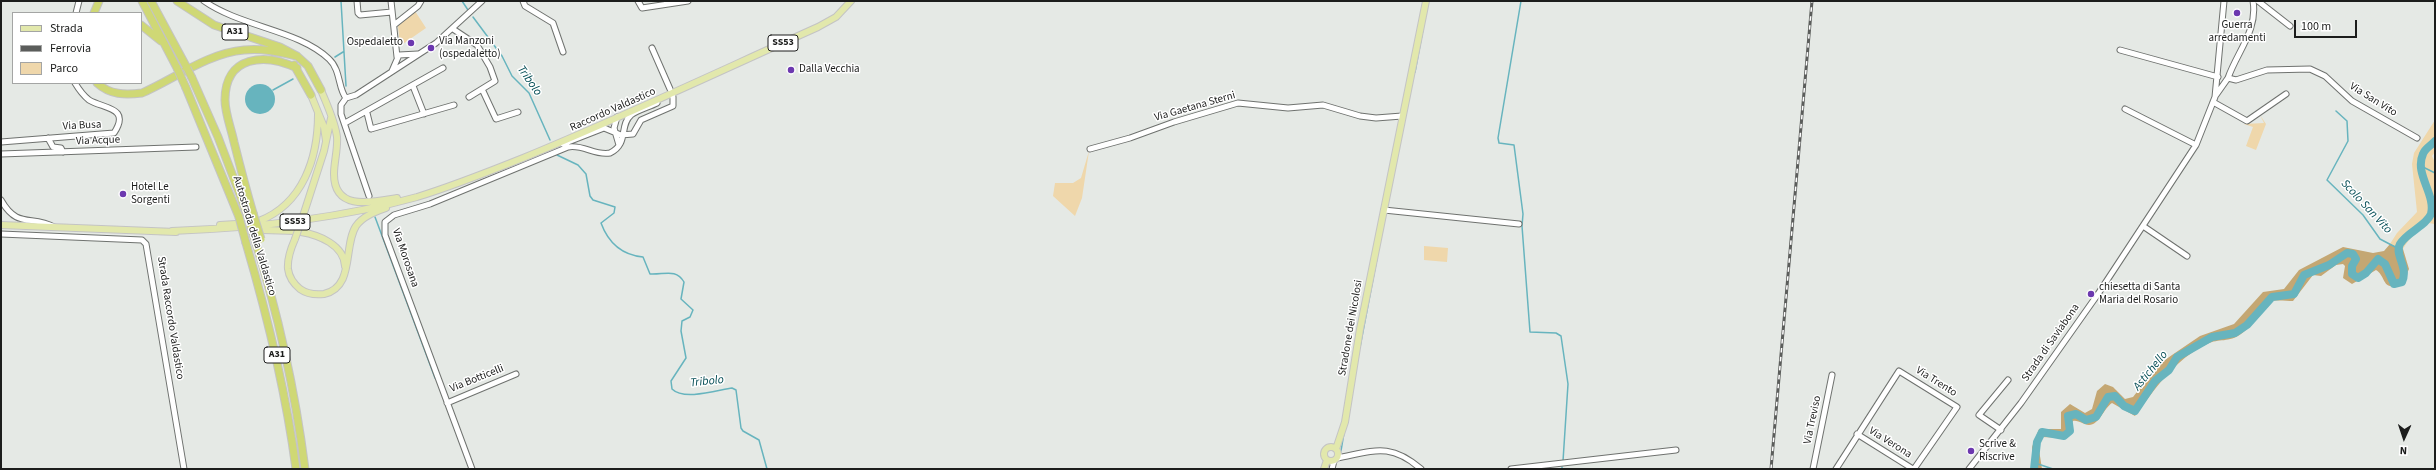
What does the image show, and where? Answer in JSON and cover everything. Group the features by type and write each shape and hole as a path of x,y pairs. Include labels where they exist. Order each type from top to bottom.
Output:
{"highway":[{"path":"94,12 99,1"},
{"name":"Autostrada della Valdastico","path":"142,1 186,88 246,243 276,353 290,422 296,469"},
{"name":"Autostrada della Valdastico","path":"151,1 192,78 218,137 258,238 291,378 305,469"},
{"name":"A31","path":"177,1 214,25 280,47 297,56 308,66 321,90"},
{"name":"A31","path":"142,26 157,37 175,65"},
{"name":"A31","path":"99,84 113,93 127,95 142,93 226,54 256,49 268,49 297,56"},
{"name":"A31","path":"256,49 287,59 297,68 311,95"},
{"name":"A31","path":"250,215 225,100 228,86 236,69 252,59 273,59 297,68"}],"main road":[{"name":"Raccordo Valdastico","path":"524,158 572,135 823,25 840,14 851,1"},
{"name":"Stradone dei Nicolosi","path":"1324,469 1338,455 1336,449 1345,422 1360,329 1426,1"},
{"path":"321,90 332,117 337,138 334,180 339,191 348,199 365,204 436,191"},
{"name":"Raccordo Valdastico","path":"416,197 436,191 552,147 615,119 667,93"},
{"path":"311,95 324,127 326,143"},
{"path":"260,221 273,215 286,206 302,184 314,153 318,114"},
{"path":"332,117 326,143 289,256 289,270 292,280 303,291 316,294 330,291 341,281 345,271 351,237 361,220 416,197"},
{"name":"SS53","path":"1,225 172,232 243,228 306,221 416,197"},
{"path":"172,232 237,221"},
{"path":"263,230 298,231 321,238 334,245 342,256 345,271"},
{"path":"172,232 207,234 239,232"},
{"name":"Stradone dei Nicolosi","path":"1333,460 1324,454 1330,447 1336,449"}],"street":[{"path":"76,12 79,1"},
{"path":"204,1 230,16 319,50 331,60 339,75 346,98"},
{"path":"357,1 358,13 360,15 392,12"},
{"path":"391,1 397,58 392,72"},
{"path":"394,25 418,6 421,1"},
{"path":"369,196 340,109 346,98 356,95 418,54 453,29 482,1"},
{"path":"523,1 525,6 553,23 563,52"},
{"path":"638,1 642,8 664,2 688,1"},
{"name":"Strada di Saviabona","path":"2008,380 1979,415 2001,430 2098,294 2196,145 2214,99 2218,77 2224,1"},
{"path":"2254,1 2255,8 2251,28 2228,78 2214,99 2247,121 2286,94"},
{"path":"2258,1 2290,26"},
{"path":"453,29 477,45 490,67 495,82 469,97"},
{"path":"396,47 404,54 404,63"},
{"path":"618,146 625,135 625,128 631,115 667,93 652,48"},
{"path":"2120,50 2218,77"},
{"path":"397,58 404,54 418,54"},
{"path":"397,58 404,63"},
{"path":"345,123 367,113 443,68"},
{"name":"Via San Vito","path":"2228,78 2236,80 2267,70 2310,70 2324,76 2352,101 2417,138"},
{"name":"Via Busa","path":"1,142 107,135 114,133 118,127 119,116 116,110 89,100 76,84"},
{"path":"413,86 424,114"},
{"path":"482,90 496,119 518,112"},
{"path":"552,147 602,128 625,135 635,132 641,120 672,106 675,102 673,97"},
{"name":"Via Gaetana Sterni","path":"1090,149 1130,138 1174,122 1238,103 1288,108 1323,105 1360,116 1376,118 1402,116"},
{"path":"367,113 371,129 454,105"},
{"path":"2125,109 2196,145"},
{"path":"572,135 615,119 622,122 625,128"},
{"path":"615,119 615,132 619,140 618,146"},
{"name":"Via Busa","path":"48,138 53,146 60,148 63,152"},
{"name":"Via Morosana","path":"472,469 385,235 384,228 386,221 394,216 435,202 566,148 580,147 605,154 612,152 618,146"},
{"name":"Via Acque","path":"1,154 196,147"},
{"path":"1,200 18,218 48,223 54,227"},
{"path":"1384,210 1519,224"},
{"path":"2142,226 2187,256"},
{"name":"Strada Raccordo Valdastico","path":"1,234 142,240 146,244 184,469"},
{"name":"Via Trento","path":"1836,469 1857,434 1899,371 1957,407 1914,469"},
{"name":"Via Botticelli","path":"447,403 516,374"},
{"name":"Via Treviso","path":"1813,469 1832,375"},
{"path":"1969,469 2001,430"},
{"name":"Via Verona","path":"1857,434 1914,469"},
{"path":"1511,469 1676,450"},
{"path":"1333,460 1389,451 1398,453 1421,469"},
{"name":"Stradone dei Nicolosi","path":"1332,469 1333,460"}],"green space":[{"path":"415,11 426,28 400,46 398,26"},
{"path":"2260,115 2266,124 2256,150 2246,146 2253,127 2244,124 2264,123"},
{"path":"2435,120 2435,152 2432,156 2435,162 2435,222 2434,224 2429,223 2418,231 2408,241 2403,249 2390,244 2397,233 2417,212 2412,164 2414,153"},
{"path":"1089,151 1082,198 1075,216 1053,196 1055,183 1073,183 1081,178"},
{"path":"1424,246 1448,248 1447,262 1424,260"}],"shaded area":[{"path":"2390,244 2403,249 2409,269 2402,284 2395,286 2387,285 2376,270 2352,284 2343,278 2345,266 2343,264 2336,265 2321,276 2313,275 2293,301 2272,301 2265,306 2245,331 2237,337 2228,340 2211,342 2185,358 2166,376 2135,416 2112,403 2093,424 2087,425 2073,421 2071,425 2071,433 2067,438 2041,437 2038,443 2042,469 2032,469 2032,447 2039,429 2061,429 2061,412 2070,404 2085,413 2092,409 2097,391 2105,384 2113,387 2125,399 2133,397 2158,365 2200,336 2234,324 2263,292 2284,289 2299,270 2343,247 2373,253 2384,251"}],"water":[{"path":"260,84 271,88 275,99 271,110 260,114 249,110 245,99 249,88"}],"waterway":[{"path":"341,1 346,86"},
{"name":"Tribolo","path":"462,1 468,10"},
{"path":"1521,1 1498,138 1499,143 1514,145 1523,214 1522,226 1530,332 1556,333 1561,336 1568,384 1563,461"},
{"path":"2435,1 2435,8"},
{"name":"Tribolo","path":"473,17 502,56 512,76 529,93 550,140"},
{"path":"1415,72 1423,29"},
{"path":"335,57 343,52"},
{"path":"273,90 293,79"},
{"name":"Scolo San Vito","path":"2336,111 2347,121 2348,141 2327,180 2363,215 2380,239 2399,249"},
{"name":"Astichello","path":"2034,469 2037,442 2042,432 2064,436 2070,431 2068,416 2076,414 2086,420 2096,417 2108,397 2115,396 2124,406 2135,411 2155,381 2169,370 2177,357 2212,337 2235,333 2247,325 2272,297 2294,294 2304,275 2329,265 2347,253 2353,254 2356,259 2352,266 2352,274 2358,278 2366,273 2378,259 2385,264 2394,284 2402,282 2404,271 2399,252 2400,244 2407,236 2425,222 2431,214 2431,199 2421,169 2421,162 2424,152 2435,141"},
{"name":"Tribolo","path":"557,155 578,165 586,174 590,196 593,200 615,207 614,213 601,223 612,242 629,254 643,257 650,274 669,273 677,275 684,282 681,299 693,310 690,317 682,321 681,331 686,358 671,381 672,389 684,394 701,394 732,388 736,390 741,428 743,431 759,440 767,469"},
{"path":"2421,166 2435,173"},
{"path":"375,217 435,378"},
{"path":"1360,347 1377,258"},
{"path":"1341,451 1344,433"},
{"path":"2035,463 2053,469"}],"railway":[{"path":"1771,469 1812,1"}],"place":[{"name":"Guerra arredamenti","path":"2237,13"},
{"name":"Ospedaletto","path":"411,43"},
{"name":"Via Manzoni (ospedaletto)","path":"431,48"},
{"name":"Dalla Vecchia","path":"791,70"},
{"name":"Hotel Le Sorgenti","path":"123,194"},
{"name":"chiesetta di Santa Maria del Rosario","path":"2091,294"},
{"name":"Scrive & Riscrive","path":"1971,451"}]}
